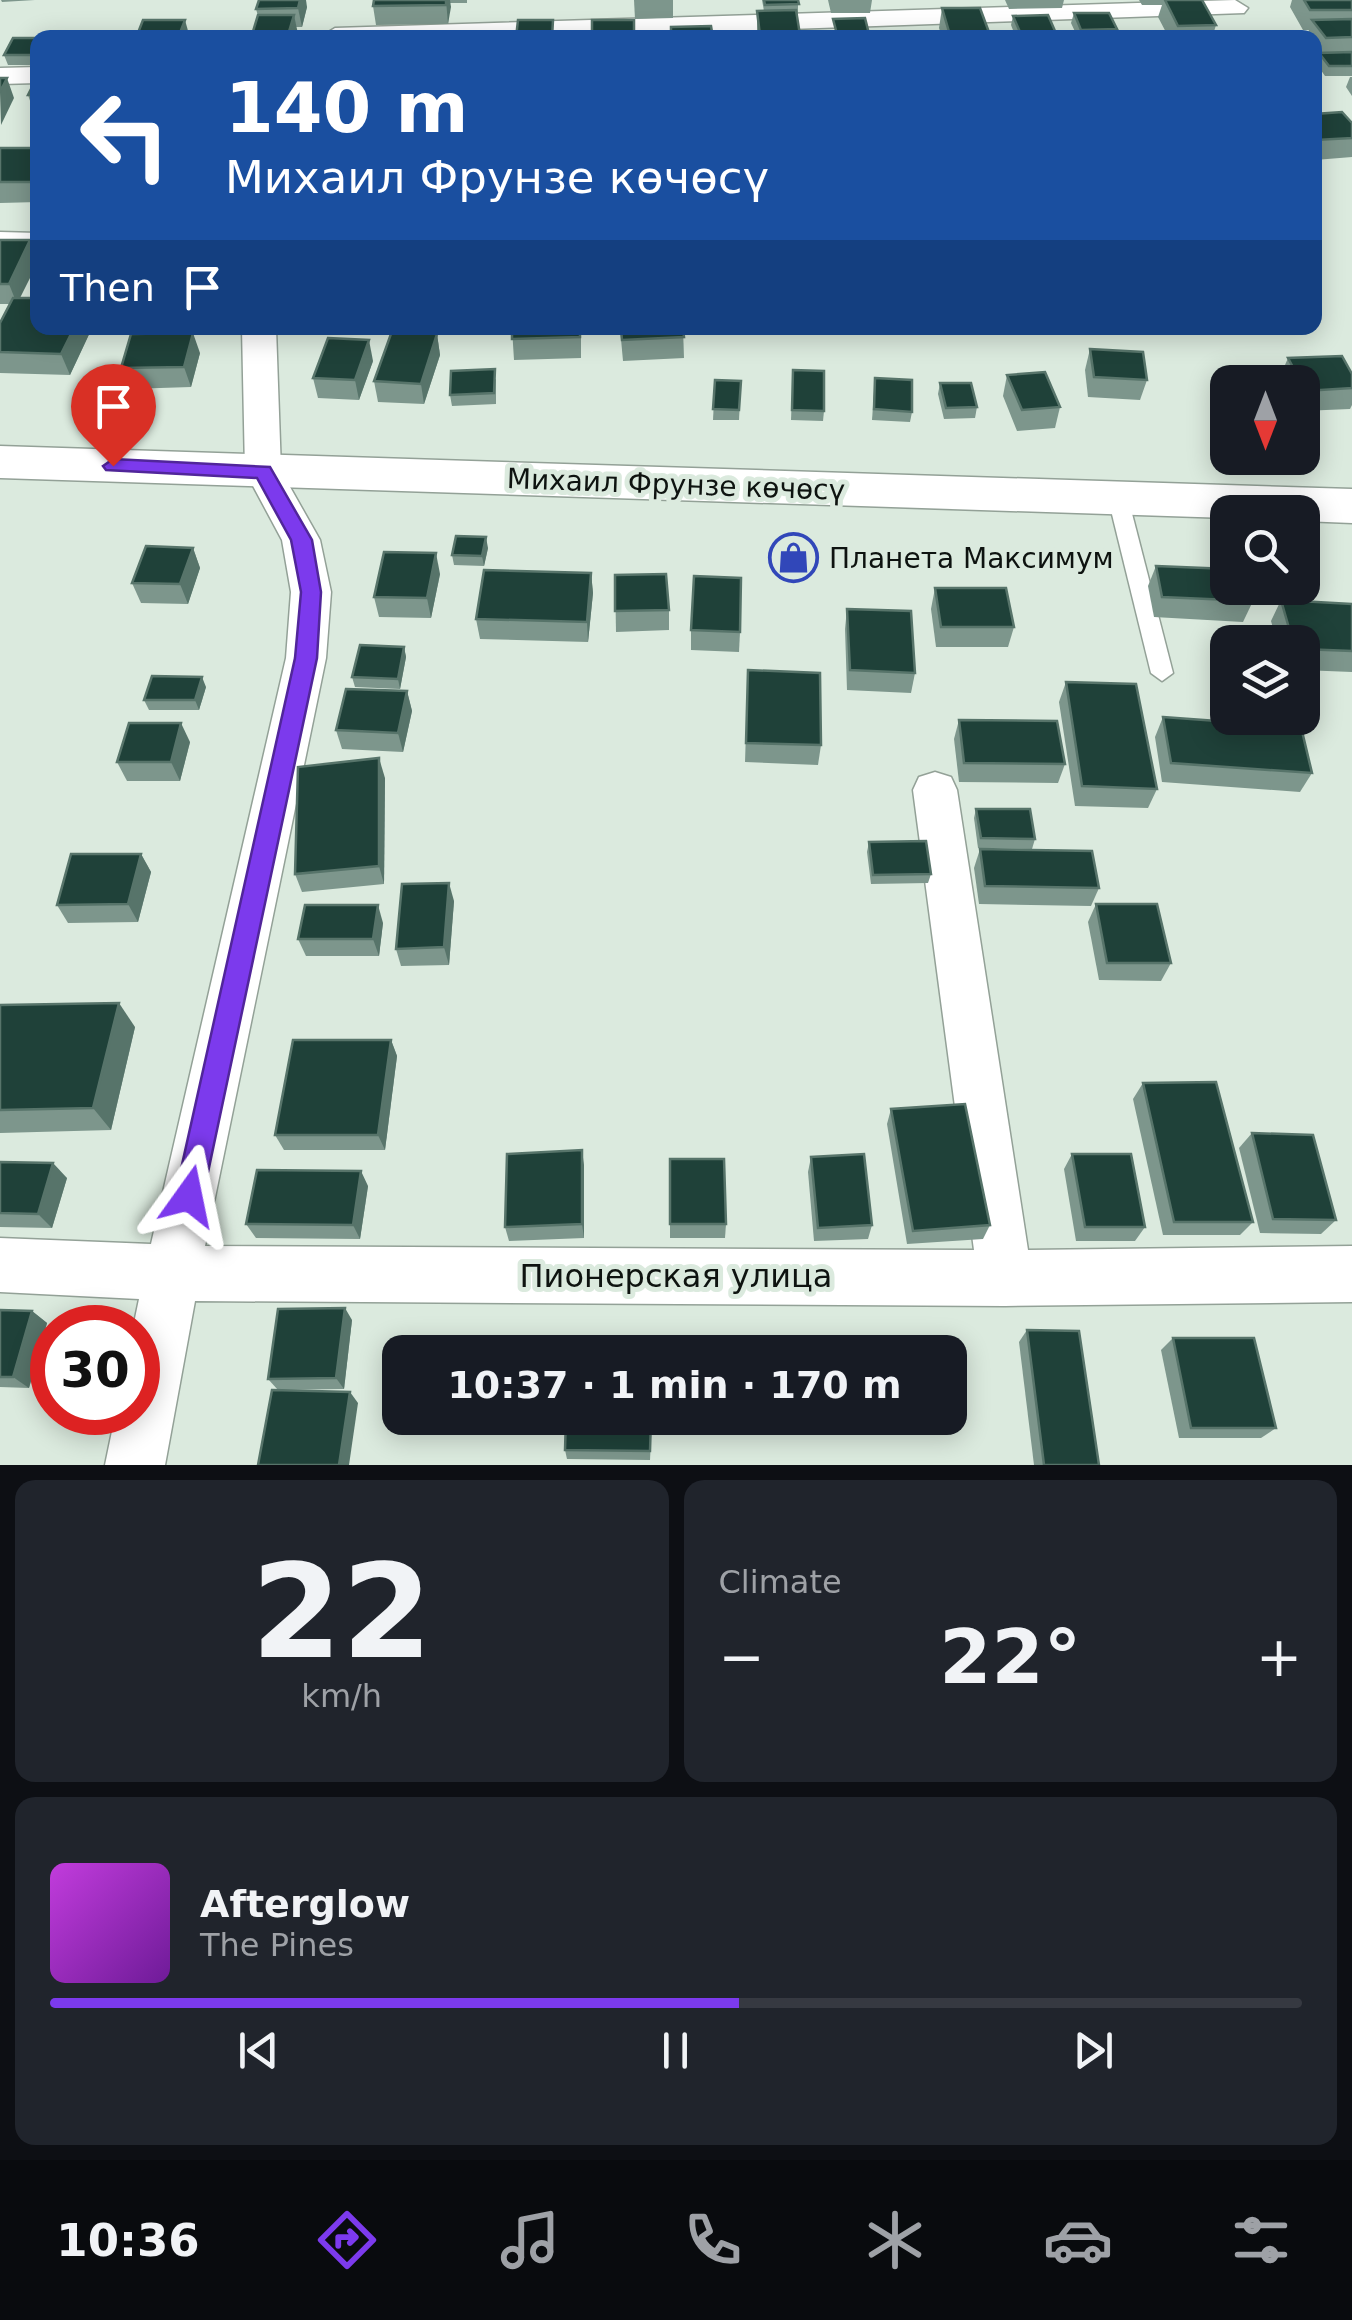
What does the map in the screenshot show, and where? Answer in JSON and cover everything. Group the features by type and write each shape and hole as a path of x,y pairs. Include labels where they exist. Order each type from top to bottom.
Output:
{"main road":[{"name":"Михаил Фрунзе көчөсү","path":"0,462 1352,506"}],"street":[{"path":"336,30 1237,10"},
{"path":"0,76 30,75"},
{"path":"0,241 30,242"},
{"path":"135,1465 172,1274 306,658 311,592 302,540 263,471 259,335"},
{"path":"935,790 1006,1278"},
{"name":"Пионерская улица","path":"0,1265 172,1274 1006,1278 1352,1274"}],"lane":[{"path":"1118,498 1162,673"}],"building":[{"path":"259,0 300,0 298,8 256,9"},
{"path":"374,0 446,0 446,5 373,6"},
{"path":"764,0 798,0 799,4 765,5"},
{"path":"1165,0 1202,0 1216,25 1178,26"},
{"path":"1304,0 1352,0 1352,10 1310,10"},
{"path":"942,8 980,8 988,30 949,30"},
{"path":"796,10 799,30 759,30 757,11"},
{"path":"1074,13 1109,13 1117,29 1081,30"},
{"path":"258,15 294,15 289,30 253,30"},
{"path":"1048,15 1055,30 1019,30 1013,16"},
{"path":"865,18 868,30 836,30 833,19"},
{"path":"1352,19 1352,37 1326,38 1312,20"},
{"path":"143,20 185,20 181,30 139,30"},
{"path":"518,20 553,20 552,30 517,30"},
{"path":"592,20 634,20 634,30 592,30"},
{"path":"711,26 712,30 671,30"},
{"path":"13,38 30,38 30,55 4,55"},
{"path":"1352,52 1352,66 1329,66 1322,53"},
{"path":"1342,112 1352,123 1352,138 1322,140 1322,113"},
{"path":"0,148 30,148 30,182 0,182"},
{"path":"0,240 30,240 9,284 0,284"},
{"path":"13,298 30,298 30,335 70,335 61,354 0,352 0,323"},
{"path":"131,335 192,335 184,367 121,368"},
{"path":"391,335 437,335 421,384 374,381"},
{"path":"512,335 580,335 580,337 512,339"},
{"path":"622,335 684,337 622,340"},
{"path":"328,338 369,340 355,380 313,378"},
{"path":"1090,349 1143,352 1147,380 1094,377"},
{"path":"1342,356 1352,374 1352,388 1320,390 1320,365 1292,365 1288,358"},
{"path":"495,369 494,393 450,395 451,371"},
{"path":"793,370 824,371 824,411 792,410"},
{"path":"1045,372 1060,407 1022,410 1007,375"},
{"path":"875,378 912,380 912,412 874,409"},
{"path":"715,380 741,381 739,410 713,409"},
{"path":"940,383 971,383 977,407 946,408"},
{"path":"456,536 486,537 482,556 452,555"},
{"path":"146,546 193,548 180,584 132,583"},
{"path":"384,552 436,553 427,598 374,597"},
{"path":"1156,566 1210,568 1210,599 1162,597"},
{"path":"484,570 591,573 587,622 476,619"},
{"path":"666,574 669,610 615,611 615,575"},
{"path":"694,576 741,578 740,632 691,630"},
{"path":"935,588 1006,588 1014,627 941,627"},
{"path":"1352,604 1352,651 1320,650 1320,625 1288,625 1282,605"},
{"path":"847,609 911,611 915,673 850,670"},
{"path":"360,645 404,647 398,679 352,677"},
{"path":"748,670 820,673 821,745 746,743"},
{"path":"152,676 202,677 195,700 144,700"},
{"path":"1066,682 1136,684 1157,789 1082,786"},
{"path":"346,689 407,691 398,733 336,730"},
{"path":"1163,717 1210,720 1210,735 1303,735 1312,773 1171,763"},
{"path":"959,720 1057,721 1065,764 964,763"},
{"path":"129,723 181,723 171,762 117,762"},
{"path":"379,758 379,866 295,874 298,767"},
{"path":"976,809 1030,809 1035,839 981,838"},
{"path":"926,841 931,874 873,875 869,842"},
{"path":"980,849 1092,851 1099,888 985,886"},
{"path":"71,854 141,854 128,904 57,905"},
{"path":"449,883 444,947 396,949 402,884"},
{"path":"1096,904 1157,904 1171,963 1107,963"},
{"path":"305,905 378,905 373,939 298,939"},
{"path":"119,1003 93,1108 0,1110 0,1005"},
{"path":"293,1040 391,1040 378,1135 275,1135"},
{"path":"1216,1082 1253,1222 1174,1222 1143,1083"},
{"path":"965,1104 990,1225 913,1231 891,1109"},
{"path":"1252,1133 1313,1135 1336,1220 1273,1219"},
{"path":"582,1150 582,1224 505,1227 507,1154"},
{"path":"864,1154 872,1225 818,1228 811,1157"},
{"path":"1072,1154 1131,1154 1145,1227 1085,1227"},
{"path":"670,1159 724,1159 726,1224 670,1224"},
{"path":"0,1162 53,1163 38,1214 0,1213"},
{"path":"257,1170 361,1171 353,1225 246,1224"},
{"path":"345,1308 336,1378 268,1379 278,1309"},
{"path":"0,1310 30,1311 13,1377 0,1377"},
{"path":"1027,1330 1079,1331 1099,1465 1044,1465"},
{"path":"1173,1338 1254,1338 1276,1428 1191,1428"},
{"path":"272,1390 350,1392 339,1465 258,1465"},
{"path":"565,1435 650,1435 650,1451 565,1450"}],"place":[{"name":"Планета Максимум","path":"794,558"}],"route":[{"path":"113,466 263,471 302,540 311,592 306,658 189,1196"}]}
